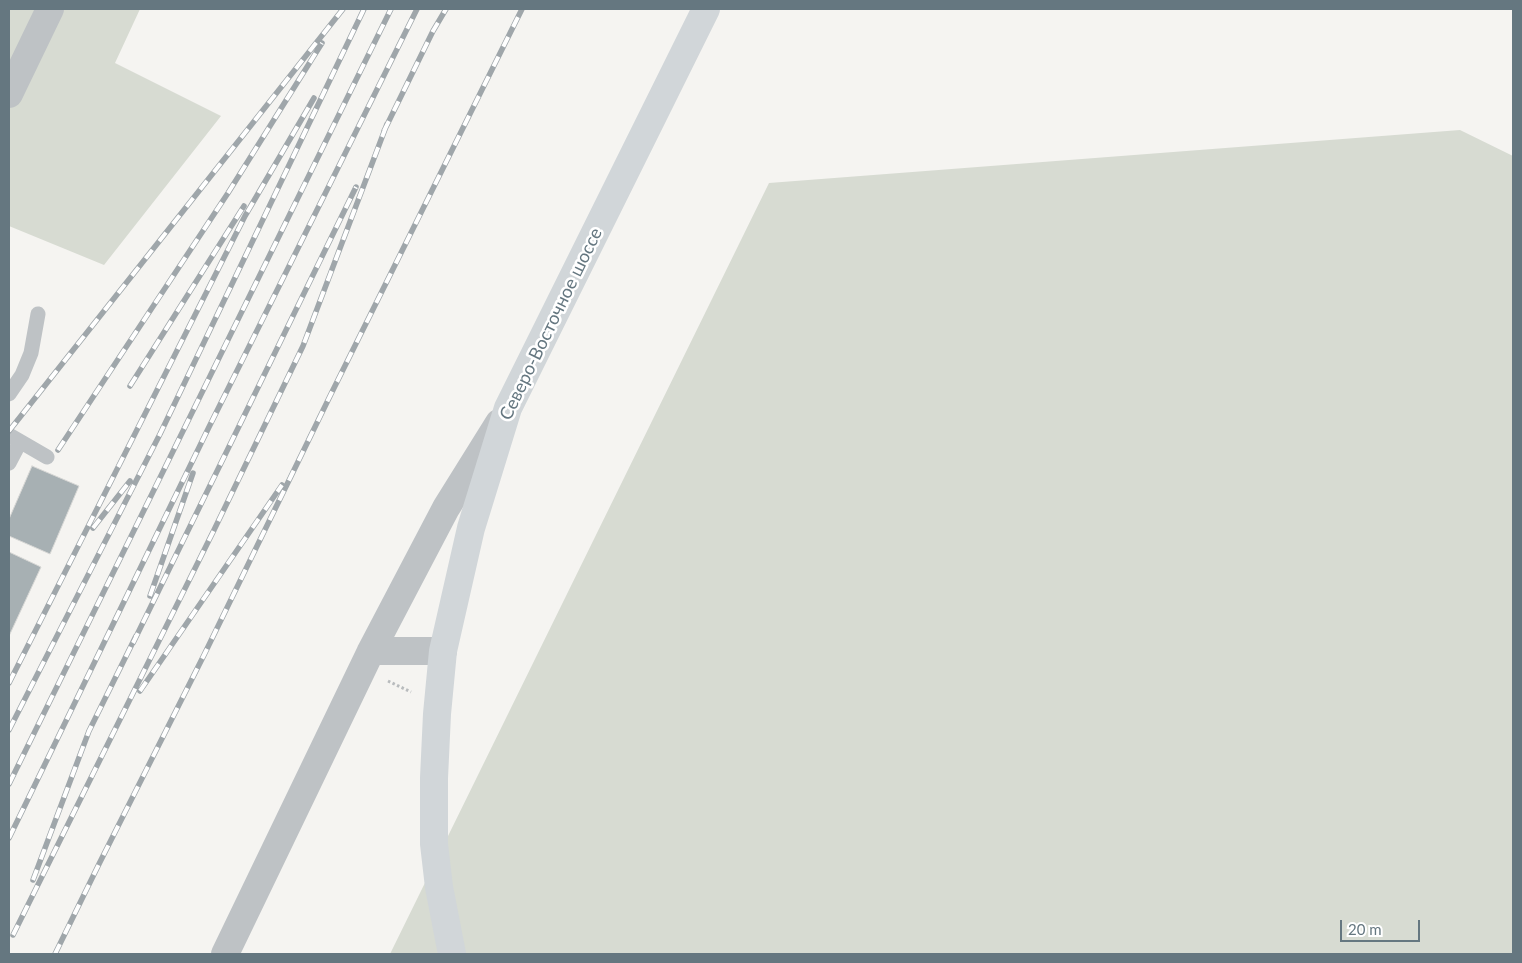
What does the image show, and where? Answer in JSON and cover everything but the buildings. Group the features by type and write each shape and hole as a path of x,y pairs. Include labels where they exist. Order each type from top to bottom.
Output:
{"street":[{"path":"9,94 50,9"},
{"name":"Северо-Восточное шоссе","path":"452,954 439,887 433,817 437,714 443,651 470,528 508,408 706,9"},
{"path":"225,954 371,651 446,508 508,408"},
{"path":"371,651 443,651"}],"lane":[{"path":"9,394 22,376 31,353 38,314"},
{"path":"9,463 15,438 47,457"}],"shaded area":[{"path":"9,9 140,9 115,63 221,116 104,265 9,226"},
{"path":"1460,130 1513,156 1513,954 390,954 769,183"}],"railway":[{"path":"9,431 343,9"},
{"path":"9,730 160,434 364,9"},
{"path":"9,784 391,9"},
{"path":"9,838 209,427 417,9"},
{"path":"384,131 433,31 446,9"},
{"path":"55,954 522,9"},
{"path":"58,450 228,193 322,43"},
{"path":"9,683 245,216 314,98"},
{"path":"13,935 303,346 387,124"},
{"path":"133,643 356,187"},
{"path":"130,386 244,206"},
{"path":"150,596 193,473"},
{"path":"93,528 130,481"},
{"path":"140,691 282,485"},
{"path":"33,880 89,731 136,636"}]}
